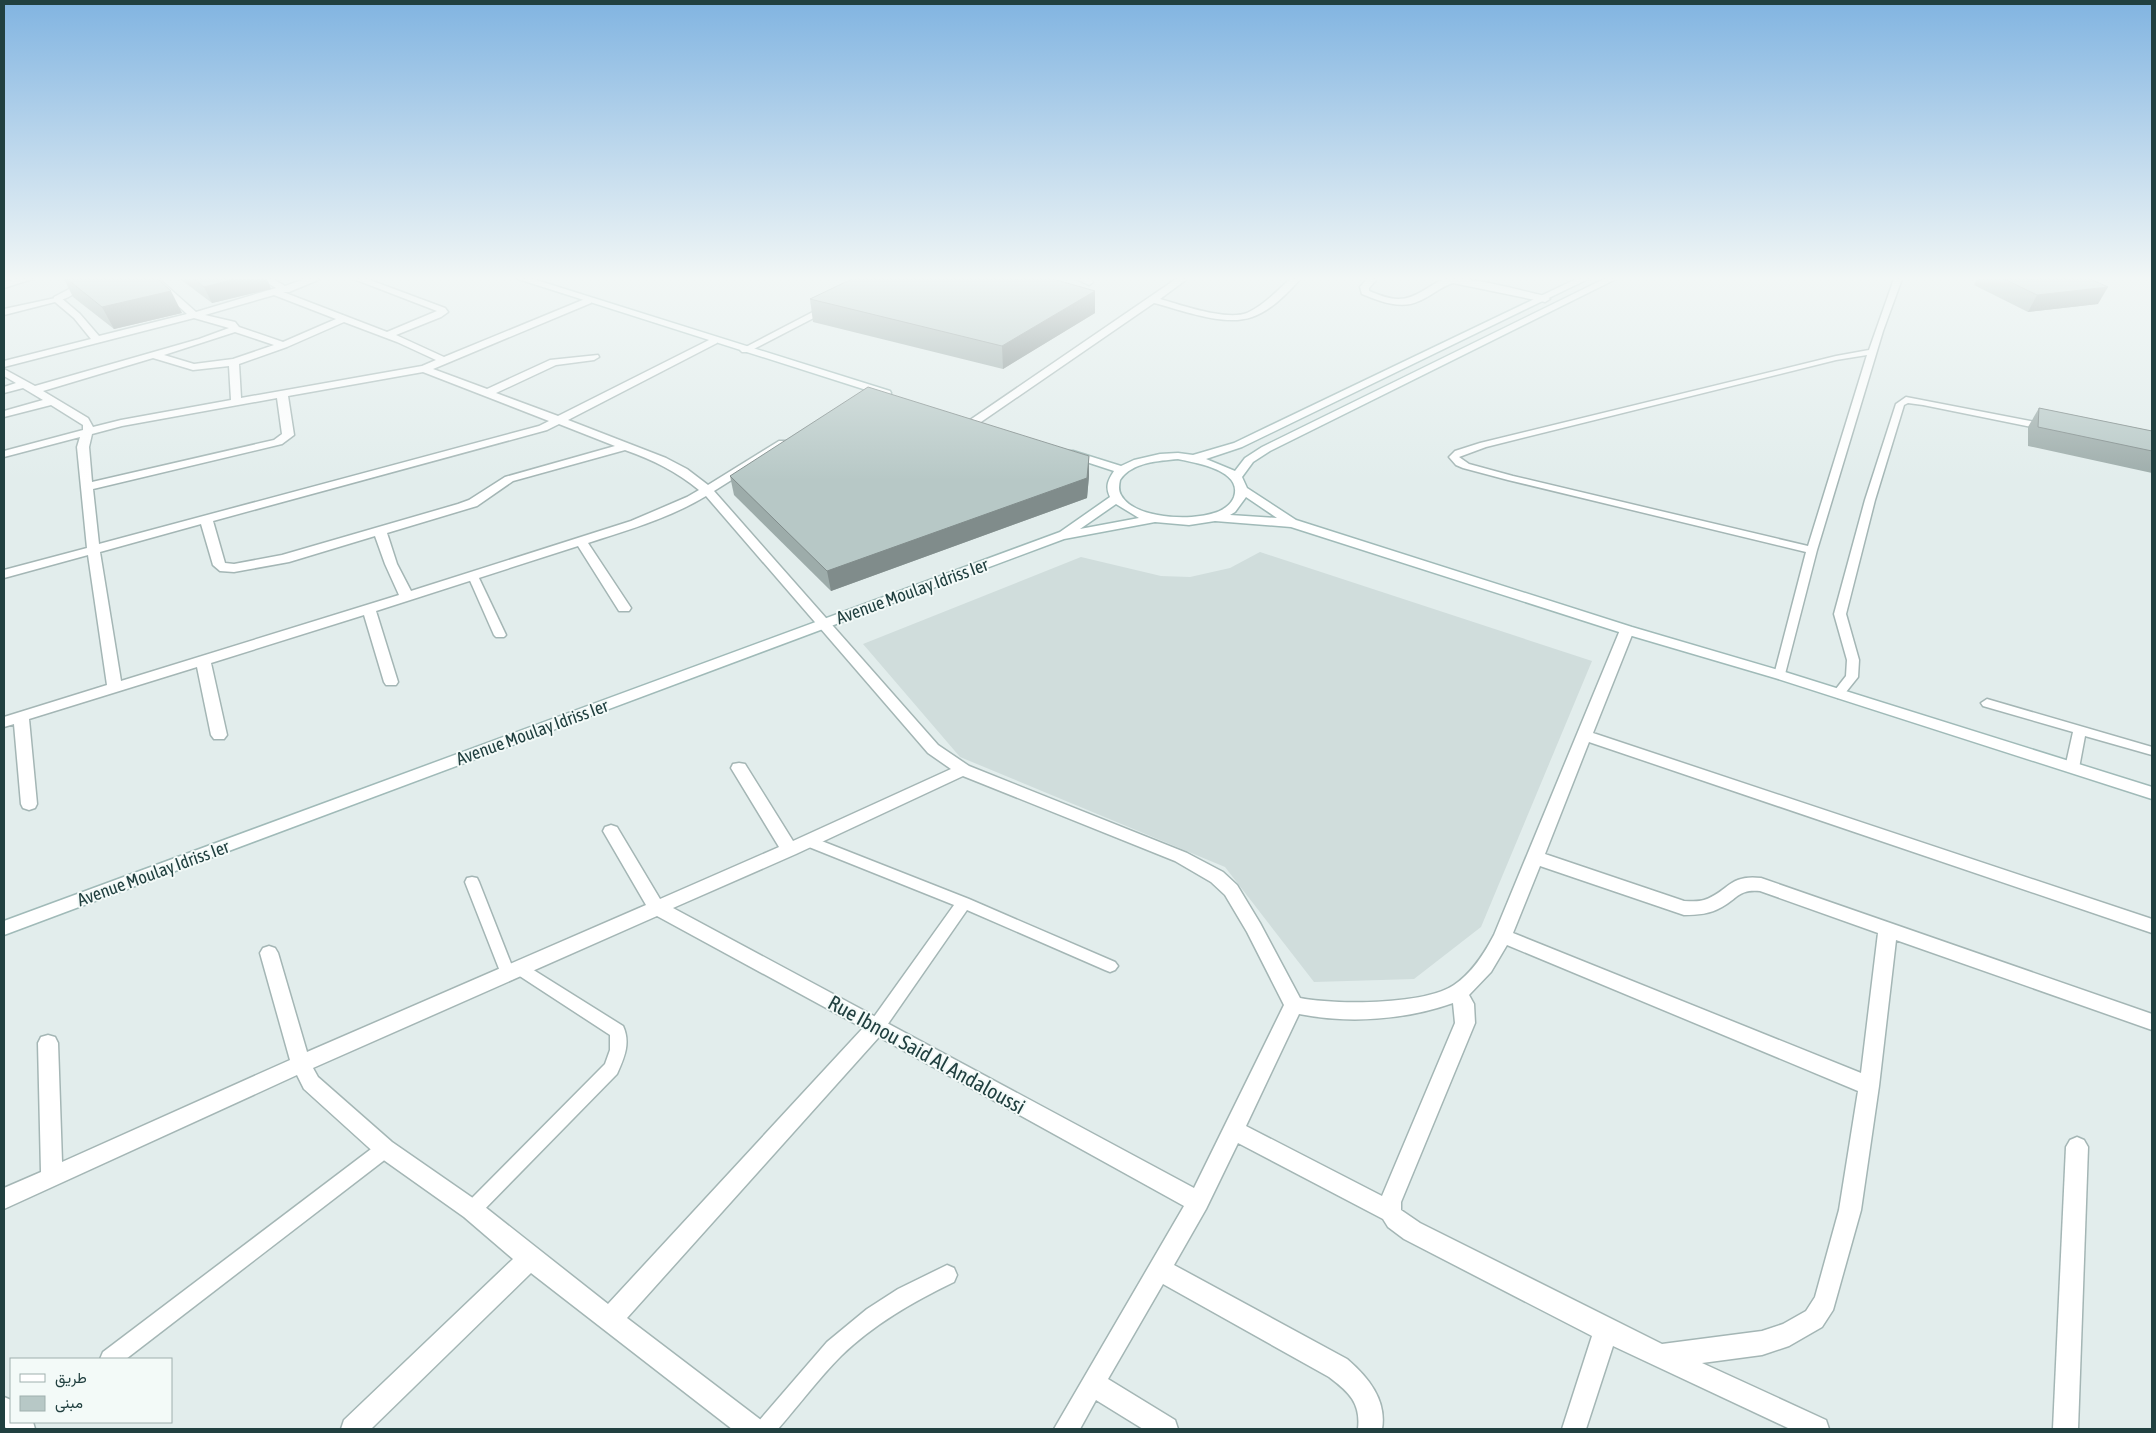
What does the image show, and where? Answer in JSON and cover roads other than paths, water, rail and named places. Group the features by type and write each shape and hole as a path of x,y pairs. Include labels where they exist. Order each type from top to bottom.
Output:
{"street":[{"path":"4,364 75,346"},
{"path":"4,390 29,387 91,372 185,346"},
{"path":"155,355 193,368 234,362 281,346"},
{"path":"412,346 445,361"},
{"path":"4,454 88,430 424,369 481,346"},
{"path":"4,574 523,434 558,421 705,346"},
{"path":"731,346 901,398"},
{"path":"745,350 753,346"},
{"path":"974,422 1085,346"},
{"path":"1196,458 1238,445 1446,346"},
{"path":"1214,517 1229,510 1239,500 1239,484 1249,460 1266,449 1476,346"},
{"path":"488,393 554,362 594,357"},
{"path":"234,362 236,402"},
{"path":"424,369 662,460 683,471 707,490 822,625 932,749 963,770 1181,856 1217,877 1231,890 1294,1005"},
{"path":"4,372 84,420 88,425 83,447 93,549 115,687"},
{"path":"858,398 873,389"},
{"path":"87,486 278,442 288,435 282,394"},
{"path":"4,414 52,401"},
{"path":"4,722 582,542 666,512 707,490 794,436"},
{"path":"206,519 218,565 225,568 246,566 284,558 462,508 517,476 626,446"},
{"path":"1057,449 1122,470"},
{"path":"1153,519 1126,507 1117,498 1113,488 1115,479 1122,470 1137,462 1178,456 1196,458 1226,470 1239,484 1292,523"},
{"path":"1061,536 1117,498"},
{"path":"1061,536 1153,519 1181,522 1214,517 1292,523 1627,630 1780,675 2152,794"},
{"path":"380,532 391,564 407,597"},
{"name":"Avenue Moulay Idriss Ier","path":"4,928 1061,536"},
{"path":"582,542 624,608"},
{"path":"369,609 391,682"},
{"path":"1294,1005 1331,1011 1397,1008 1457,993 1492,958 1536,858 1627,630"},
{"path":"203,660 219,735"},
{"path":"21,717 29,804"},
{"path":"1584,735 2152,926"},
{"path":"739,768 790,850"},
{"path":"4,1200 301,1064 513,972 656,907 809,842 963,770"},
{"path":"611,830 656,907"},
{"path":"1536,858 1684,908 1706,907 1737,885 1751,883 2152,1022"},
{"name":"Rue Ibnou Said Al Andaloussi","path":"656,907 1198,1202"},
{"path":"1662,1356 1762,1343 1789,1334 1814,1319 1825,1302 1850,1210 1869,1086 1888,929"},
{"path":"1503,936 1869,1086"},
{"path":"269,954 301,1064 311,1083 385,1149 472,1210 530,1258 752,1429"},
{"path":"1389,1211 1392,1196 1465,1023 1464,1004 1457,993"},
{"path":"1066,1429 1198,1202 1294,1005"},
{"path":"610,1319 877,1026"},
{"path":"48,1043 52,1177"},
{"path":"1233,1130 1389,1211 1394,1218 1412,1231 1606,1330 1817,1429"},
{"path":"2065,1429 2077,1146"},
{"path":"353,1429 530,1258"},
{"path":"1159,1269 1338,1368 1356,1382 1364,1395 1370,1412 1370,1429"},
{"path":"1574,1429 1606,1330"},
{"path":"1093,1384 1166,1429"}],"lane":[{"path":"1780,675 1812,550 1875,346"},
{"path":"1812,550 1511,478 1466,466 1459,463 1454,457 1458,453 1483,446 1836,358 1873,352"},
{"path":"1838,694 1852,677 1853,660 1840,614 1870,500 1900,404 1906,400 1915,400 2057,429"},
{"path":"473,576 500,635"},
{"path":"1987,703 2152,751"},
{"path":"2072,768 2080,731"},
{"path":"809,842 964,903 1110,966"},
{"path":"472,882 513,972 618,1031 620,1038 619,1053 611,1069 472,1210"},
{"path":"877,1026 964,903"},
{"path":"111,1358 385,1149"},
{"path":"765,1429 840,1344 882,1311 905,1296 947,1275"}]}
